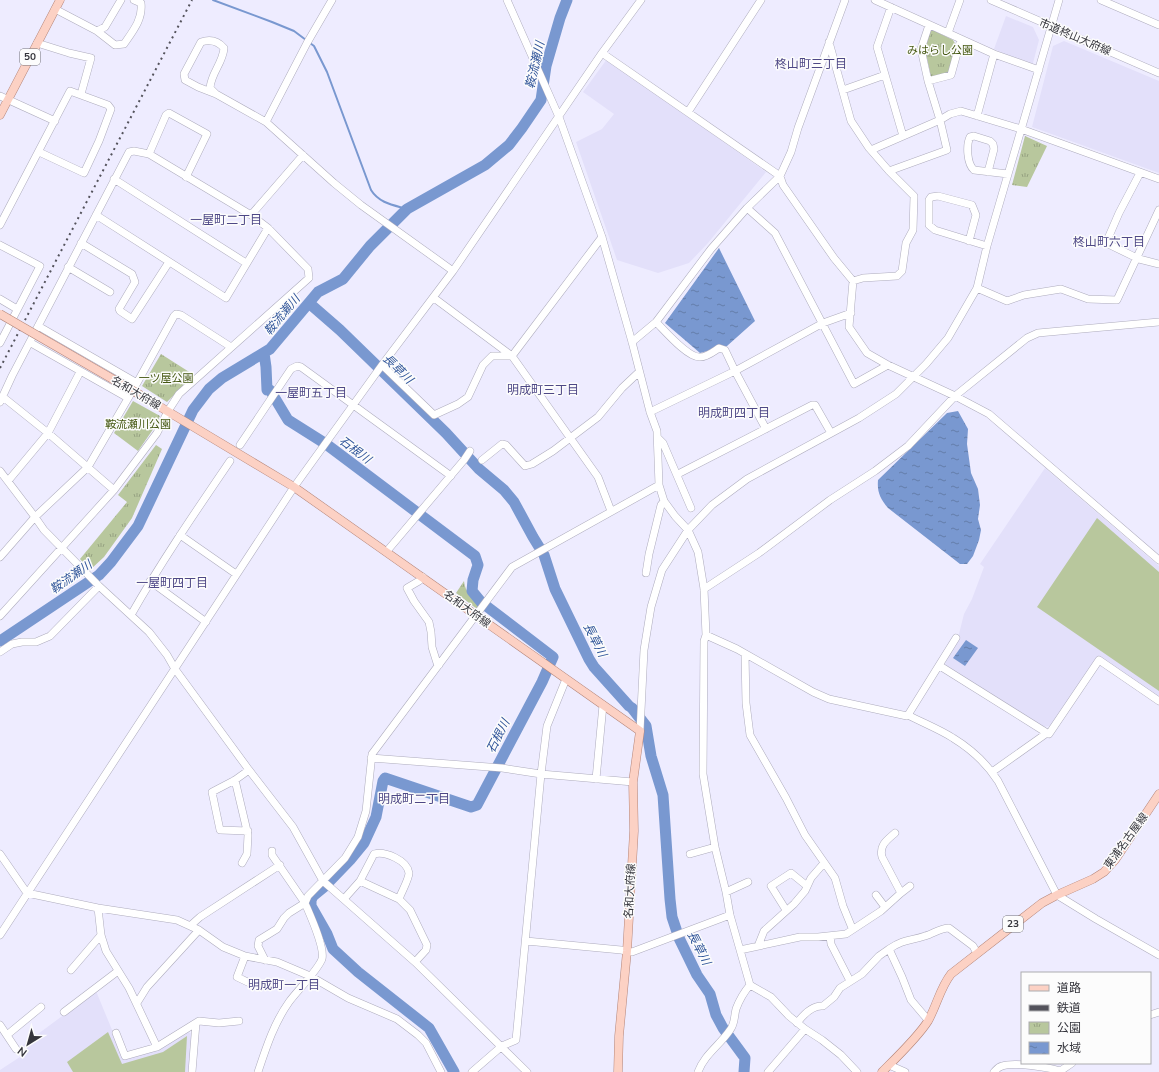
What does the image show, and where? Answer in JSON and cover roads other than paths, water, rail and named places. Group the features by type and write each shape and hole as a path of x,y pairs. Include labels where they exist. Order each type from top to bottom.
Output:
{"main road":[{"name":"50","path":"0,115 60,0"},
{"name":"名和大府線","path":"0,314 200,430 294,487 603,705 640,728 633,782 634,831 627,951 619,1036 618,1072"},
{"name":"東浦名古屋線","path":"882,1072 924,1027 944,982 951,974 1021,918 1057,894 1093,879 1104,872 1115,860 1159,794"}],"street":[{"path":"97,31 105,27 122,0"},
{"path":"55,9 97,31 115,45 124,44 134,29 142,12 141,3 134,0"},
{"path":"266,122 308,41 332,0"},
{"path":"507,0 559,117 602,237 650,412 657,431 659,485 664,501 688,530 698,552 704,589 706,635 704,641 702,763 716,847 730,915 750,985 771,997 805,1030 826,1044 857,1072"},
{"path":"0,934 176,669 236,574 294,487 320,453 377,371 434,298 602,53 641,0"},
{"path":"688,112 761,0"},
{"path":"632,342 656,322 711,248 747,208 780,176 791,152 798,128 844,0"},
{"path":"875,0 994,54 1039,70"},
{"path":"948,33 960,0"},
{"name":"市道柊山大府線","path":"991,0 1159,73"},
{"path":"640,728 644,650 651,607 662,570 688,530 706,511 747,479 880,406 896,394 915,377 948,338 977,288 987,246 1059,0"},
{"path":"1106,1 1159,25"},
{"path":"891,6 876,47 903,136"},
{"path":"889,171 947,150 921,49 929,25"},
{"path":"928,81 951,75 961,39"},
{"path":"216,94 210,88 211,79 224,55 224,48 220,43 208,40 201,42 184,74 185,80 216,94 266,122 334,184 453,271"},
{"path":"829,42 851,121 870,150 914,196 913,230 906,243 902,271 897,276 863,278 853,282"},
{"path":"37,43 90,58 81,94"},
{"path":"602,53 780,176 783,184 834,258 853,282 850,327 867,353 877,360 955,396 989,414 1159,560"},
{"path":"977,116 994,54"},
{"path":"843,90 885,75"},
{"path":"0,225 70,91 108,105 112,109 84,173 39,152"},
{"path":"0,96 55,121"},
{"path":"870,150 940,120 950,114 961,111 1021,129 1159,179"},
{"path":"150,154 166,115 169,113 207,134 186,177"},
{"path":"988,172 994,149 993,144 990,141 974,136 970,137 968,141 969,164 974,170 988,172 1008,174"},
{"path":"0,616 114,490 157,433 179,394 309,278 308,269 268,228 251,215 150,154 134,151 128,152 1,400 48,433 114,490"},
{"path":"251,215 303,155"},
{"path":"1140,173 1119,213 1106,243 1137,258 1159,264"},
{"path":"114,179 246,263"},
{"path":"969,240 976,215 972,205 938,196 931,197 929,200 929,225 931,228 987,246"},
{"path":"747,208 775,233 854,384 888,365"},
{"path":"977,288 1007,301 1024,295 1061,289 1088,299 1117,300 1159,210"},
{"path":"96,215 226,298 268,228"},
{"path":"512,356 602,237"},
{"path":"81,243 132,274 135,282 119,309 132,319 169,262"},
{"path":"0,245 40,266 17,309 3,328 0,342"},
{"path":"68,267 110,292"},
{"path":"434,298 512,356 598,478 611,511"},
{"path":"0,299 17,309"},
{"path":"650,412 735,371 823,323 851,313"},
{"path":"2,552 35,517 88,467 176,314 181,315 231,347"},
{"path":"656,322 681,347 693,356 698,358 706,356 719,348 725,350 766,428"},
{"path":"704,589 759,552 830,500 875,471 908,446 955,396 1026,338 1038,332 1159,322"},
{"path":"38,326 137,383"},
{"path":"30,343 128,398"},
{"path":"382,365 434,415 458,404 468,397 483,365 492,356 512,356"},
{"path":"240,445 291,369 296,366 301,367 354,404 451,476"},
{"path":"8,481 48,433 80,372"},
{"path":"482,460 502,444 506,445 525,466 532,464 553,451 598,417 622,388 640,372"},
{"path":"678,474 812,405 814,405 831,433"},
{"path":"658,438 663,443 692,508"},
{"path":"386,551 451,476 470,451"},
{"path":"131,615 150,581 180,534 230,461"},
{"path":"0,471 44,530 99,586 149,632 249,770 293,827 326,883 415,962 527,1072"},
{"path":"265,960 258,946 259,940 277,929 289,913 305,904 308,896 326,883 345,858 358,837 366,811 372,754 512,567 659,485"},
{"path":"646,573 661,505 664,501"},
{"path":"180,534 236,574"},
{"path":"423,577 407,588 429,622 432,647 439,665"},
{"path":"150,581 206,622"},
{"path":"0,652 12,644 36,642 50,636 99,586"},
{"path":"706,635 829,699 907,716 940,666 956,638"},
{"path":"745,654 746,704 750,735 805,835 835,878 843,906 852,928"},
{"path":"992,772 1047,733 1049,734 1099,660 1159,701"},
{"path":"940,666 1047,733"},
{"path":"472,1072 502,1046 516,1040 541,774 547,726 566,679"},
{"path":"596,779 603,705"},
{"path":"908,714 953,738 977,756 992,772 1057,894 1096,919 1159,955"},
{"path":"371,758 502,768 541,774 633,782"},
{"path":"248,831 220,830 212,792 235,780 249,770"},
{"path":"235,780 248,831 247,854 242,862"},
{"path":"895,833 882,846 881,853 901,893"},
{"path":"690,854 716,847"},
{"path":"258,1072 269,1040 279,1018 289,1002 318,966 322,958 322,950 315,926 305,904 272,855 272,851"},
{"path":"344,899 360,881 374,854 379,853 398,858 408,868 409,875 399,899"},
{"path":"0,854 27,893 98,908 177,920 199,930 223,946 245,956 277,962 310,976 348,998 397,1019 426,1043 441,1072"},
{"path":"758,946 764,931 794,904 807,886 810,878 824,863"},
{"path":"190,926 200,917 280,865"},
{"path":"786,910 771,886 791,874 807,886"},
{"path":"360,881 399,899 410,910 427,945 426,950 415,962"},
{"path":"726,892 748,882"},
{"path":"740,950 800,937 846,934 885,907 910,886"},
{"path":"876,895 885,907"},
{"path":"98,908 101,936 106,951 137,1003 142,1019 157,1047"},
{"path":"526,940 632,952 730,915"},
{"path":"797,1023 814,1008 823,1006 834,997 840,988 862,974 879,956 903,940 924,936 945,928 949,928 974,946 977,953"},
{"path":"137,1003 148,987 199,930"},
{"path":"71,970 101,936"},
{"path":"830,936 831,944 850,981"},
{"path":"889,948 911,1000 928,1020"},
{"path":"245,956 237,977 256,986"},
{"path":"64,1012 118,971"},
{"path":"698,1072 704,1059 730,1031 736,1010 750,985"},
{"path":"7,1035 41,1007"},
{"path":"116,1033 125,1056 157,1047 199,1021 219,1023 239,1021"},
{"path":"192,1072 196,1023"},
{"path":"0,1025 16,1049"},
{"path":"768,1072 805,1030"},
{"path":"994,1072 1002,1066 1014,1065 1039,1067 1059,1072 1071,1064"},
{"path":"889,1065 905,1072"}],"water":[{"path":"719,248 755,321 727,346 700,353 665,323"},
{"path":"958,411 968,429 967,444 971,473 978,489 980,505 978,519 981,530 979,540 973,556 967,564 960,564 888,508 881,498 878,488 878,480 947,413"},
{"path":"966,640 978,648 965,666 953,658"}],"waterway":[{"path":"213,0 294,31 314,46 327,72 371,190 382,201 407,209"},
{"name":"鞍流瀬川","path":"0,641 99,575 111,562 138,526 193,410 209,389 222,378 270,349 318,292 343,279 370,246 407,209 485,165 509,145 541,100 546,66 560,18 567,0"},
{"name":"長草川","path":"309,303 340,330 446,433 479,469 504,490 514,502 544,555 555,589 589,659 594,667 632,708 646,726 651,756 663,795 672,917 679,938 697,975 710,994 716,1015 723,1028 745,1058 744,1072"},
{"name":"石根川","path":"264,353 267,390 270,390 288,420 326,444 475,556 478,565 473,580 472,591 481,602 553,657 542,682 477,805 471,807 385,778 383,781 376,817 364,843 350,860 324,887 313,896 311,900 311,906 327,934 333,949 358,972 429,1028 454,1072"}],"railway":[{"path":"0,368 192,0"}],"district":[{"name":"柊山町三丁目","path":"811,64"},
{"name":"一屋町二丁目","path":"226,220"},
{"name":"柊山町六丁目","path":"1109,242"},
{"name":"明成町三丁目","path":"543,390"},
{"name":"一屋町五丁目","path":"311,393"},
{"name":"明成町四丁目","path":"734,413"},
{"name":"一屋町四丁目","path":"172,583"},
{"name":"明成町二丁目","path":"414,799"},
{"name":"明成町一丁目","path":"284,985"}],"park label":[{"name":"みはらし公園","path":"940,50"},
{"name":"一ツ屋公園","path":"166,378"},
{"name":"鞍流瀬川公園","path":"138,424"}]}
